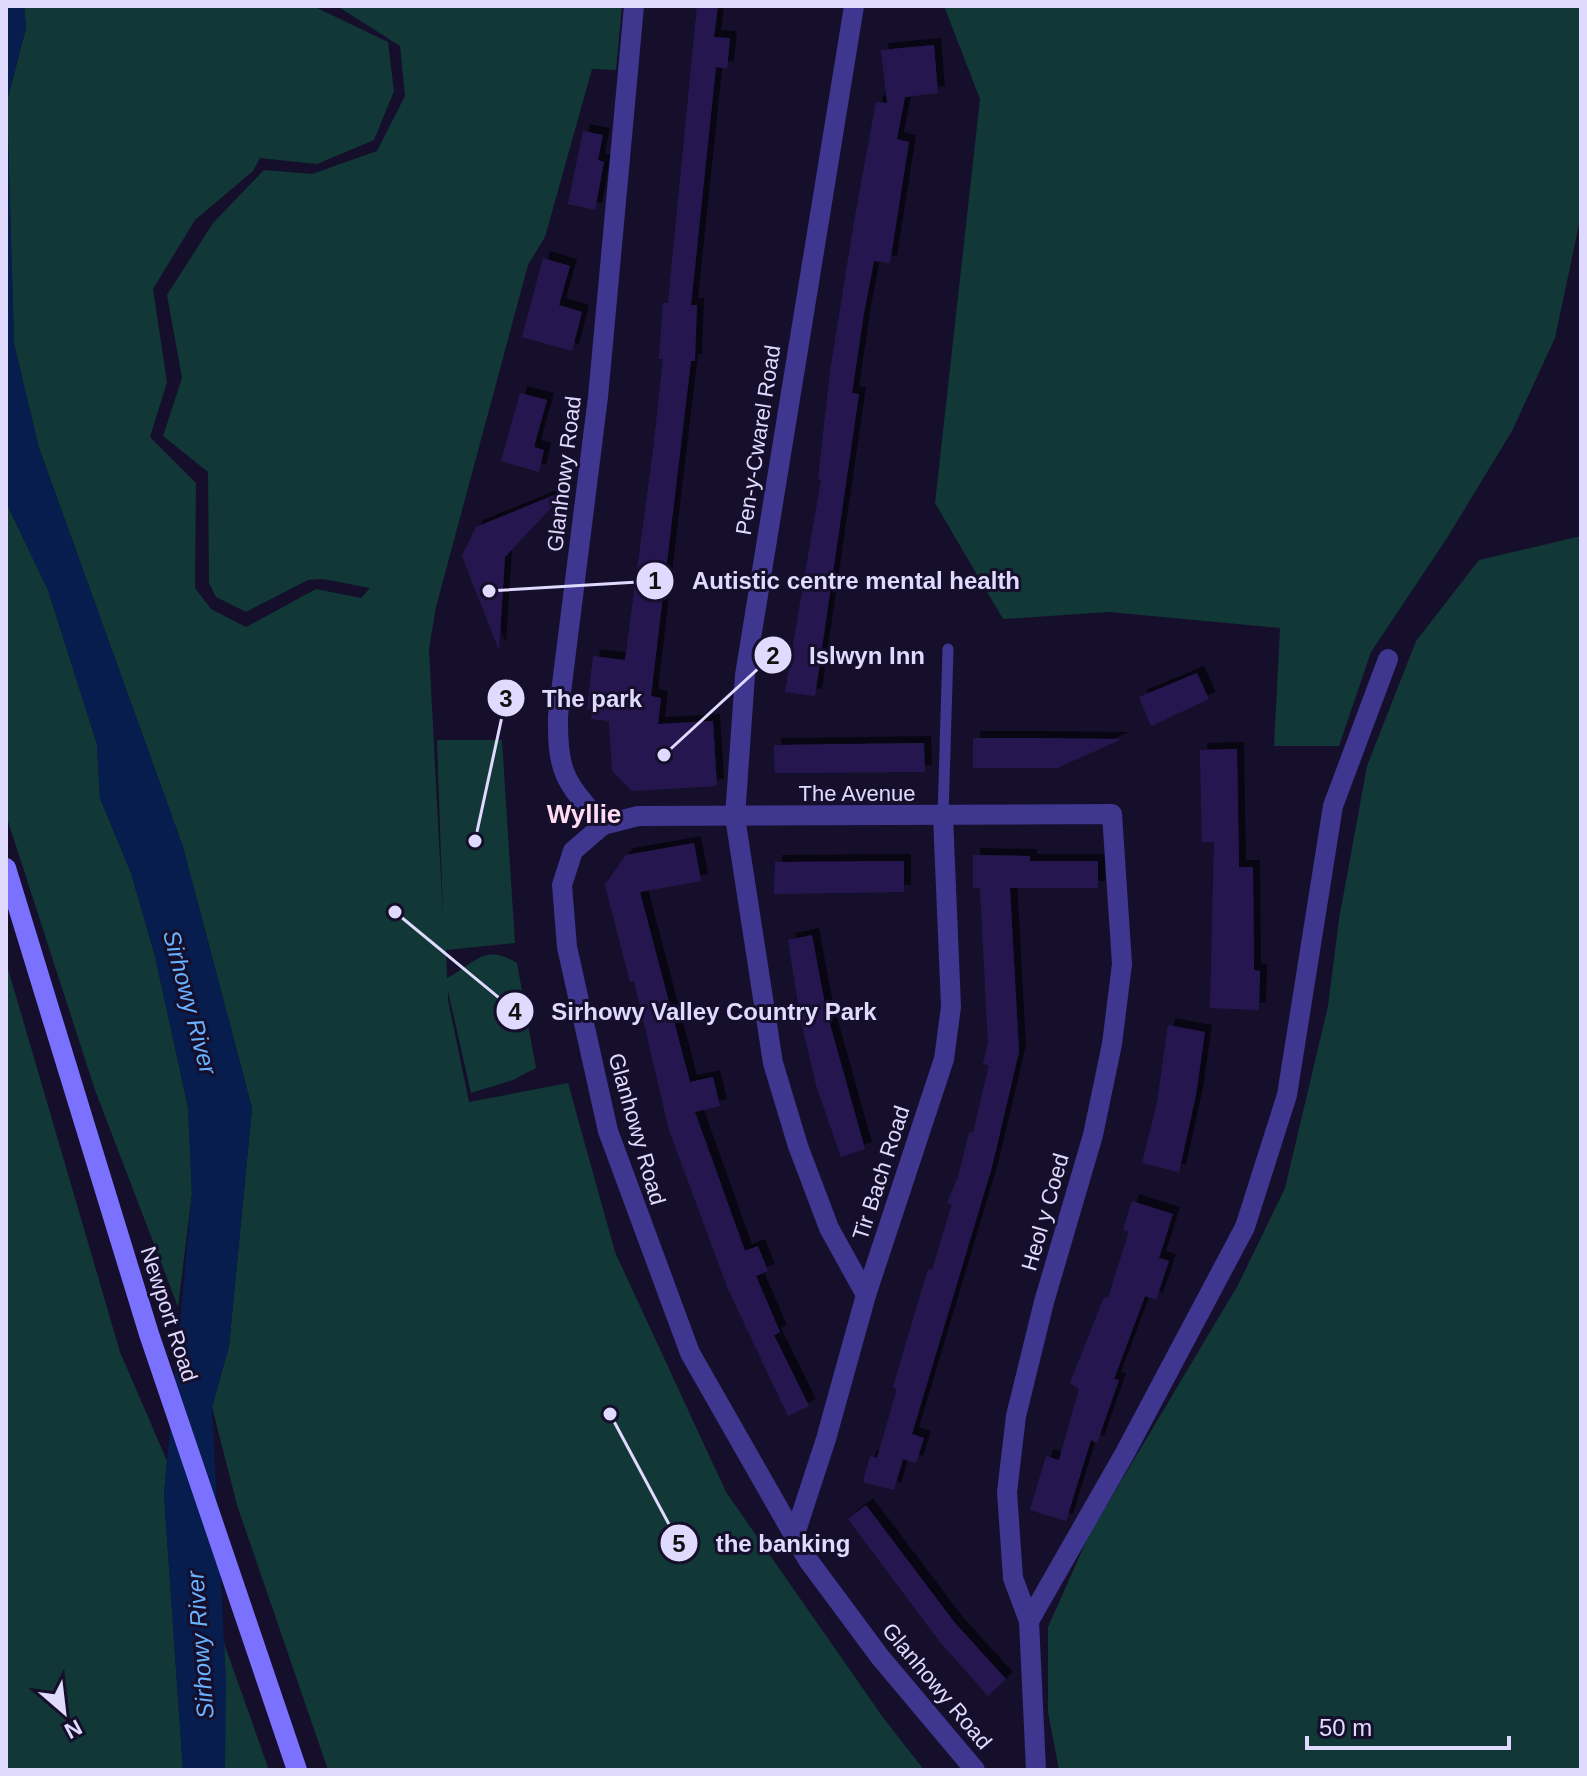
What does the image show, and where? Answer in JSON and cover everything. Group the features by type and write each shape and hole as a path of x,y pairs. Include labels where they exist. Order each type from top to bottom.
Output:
{"main road":[{"name":"Newport Road","path":"6,868 149,1334 297,1770"}],"street":[{"name":"Glanhowy Road","path":"634,6 601,368 558,716 557,755 570,788 603,825 573,851 562,885 567,947 608,1131 690,1353 794,1537 880,1657 975,1770"},
{"name":"Pen-y-Cwarel Road","path":"854,6 745,675 735,817 773,1063 798,1146 829,1228 866,1295"},
{"path":"1036,1770 1029,1621 1125,1453 1245,1227 1287,1095 1333,806 1388,659"},
{"name":"The Avenue","path":"603,825 638,816 1112,814"},
{"name":"Heol y Coed","path":"1029,1621 1013,1578 1007,1492 1016,1416 1044,1302 1093,1135 1112,1044 1122,964 1112,814"},
{"name":"Tir Bach Road","path":"794,1537 826,1439 866,1295 944,1059 951,1007 943,816"}],"lane":[{"path":"943,816 948,649"}],"green space":[{"path":"24,6 313,6 388,42 394,91 374,140 317,164 260,158 253,171 195,220 153,289 167,382 150,437 196,483 195,588 211,609 246,627 316,589 361,598 370,588 323,579 308,580 246,612 216,597 209,583 208,472 163,436 182,378 167,295 213,223 264,170 312,174 377,151 405,96 400,46 337,6 622,6 616,70 592,69 545,237 528,265 436,607 429,649 443,917 437,740 502,740 515,943 446,950 447,978 488,955 506,957 517,963 536,1068 513,1080 471,1093 448,991 448,1000 469,1102 568,1083 615,1252 726,1492 882,1716 924,1770 328,1770 237,1505 212,1407 229,1346 252,1108 183,847 39,448 14,344 7,101 26,28"},
{"path":"944,6 1581,6 1581,215 1555,338 1512,431 1447,538 1371,652 1339,746 1274,746 1280,628 1109,612 1003,619 935,503 980,99"},
{"path":"6,502 48,590 97,744 100,798 131,873 155,956 188,1107 192,1193 178,1307 95,1090 6,815"},
{"path":"1581,536 1581,1770 1059,1770 1048,1712 1048,1627 1089,1535 1238,1285 1285,1188 1328,1006 1339,919 1367,766 1416,641 1479,560"},
{"path":"6,962 120,1352 167,1461 164,1494 183,1770 6,1770"},
{"path":"224,1643 269,1770 225,1770"}],"water":[{"name":"Sirhowy River","path":"6,6 24,6 26,28 7,101 14,344 39,448 183,847 252,1108 229,1346 212,1407 226,1680 225,1770 183,1770 164,1494 192,1193 188,1107 155,956 131,873 100,798 97,744 48,590 6,502"}],"building":[{"path":"697,6 718,6 714,37 730,38 727,69 716,67 691,305 697,305 695,361 691,361 651,696 661,698 658,724 713,721 717,786 632,791 612,771 609,721 591,719 592,710 587,709 593,656 625,660 653,451 663,359 659,359 663,303 668,303"},
{"path":"934,45 938,93 905,97 897,139 909,142 890,263 874,261 864,313 852,393 859,394 815,696 785,692 821,480 818,479 830,372 854,222 876,102 887,103 881,50"},
{"path":"583,131 603,135 598,160 604,162 595,210 568,204"},
{"path":"543,258 570,266 559,305 582,312 572,351 522,337"},
{"path":"520,393 547,400 534,447 544,450 539,472 501,461"},
{"path":"569,489 505,557 499,650 462,556 476,527"},
{"path":"1197,673 1209,699 1151,726 1139,697"},
{"path":"973,738 1122,739 1057,768 973,768"},
{"path":"924,743 925,772 775,773 774,745"},
{"path":"1237,749 1239,867 1253,867 1254,970 1260,971 1259,1010 1210,1008 1214,842 1202,842 1200,750"},
{"path":"694,843 701,881 640,892 690,1082 713,1077 720,1106 695,1112 745,1251 758,1246 768,1271 756,1276 780,1332 774,1335 809,1406 788,1416 728,1289 669,1130 634,981 630,982 605,885 626,855"},
{"path":"973,855 1030,856 1030,861 1098,861 1098,888 1010,888 1019,1052 992,1167 912,1434 924,1438 916,1463 903,1459 894,1490 863,1482 870,1456 877,1458 897,1389 893,1387 928,1269 932,1270 952,1204 947,1203 958,1177 969,1132 973,1133 989,1065 983,1064 988,1043 980,888 973,888"},
{"path":"904,861 904,892 774,894 775,862"},
{"path":"812,935 826,1010 865,1149 841,1157 816,1085 800,1016 788,940"},
{"path":"1168,1025 1205,1032 1196,1095 1179,1172 1142,1163 1157,1103"},
{"path":"1132,1201 1173,1214 1159,1258 1169,1261 1156,1300 1145,1296 1114,1379 1119,1380 1097,1443 1091,1440 1066,1521 1030,1510 1046,1456 1059,1460 1079,1389 1070,1383 1104,1297 1108,1298 1129,1231 1123,1230"},
{"path":"866,1505 955,1623 1006,1679 988,1696 940,1642 848,1519"}],"place":[{"name":"Autistic centre mental health","path":"489,591"},
{"name":"Islwyn Inn","path":"664,755"},
{"name":"The park","path":"475,841"},
{"name":"Sirhowy Valley Country Park","path":"395,912"},
{"name":"the banking","path":"610,1414"}],"district":[{"name":"Wyllie","path":"584,814"}]}
